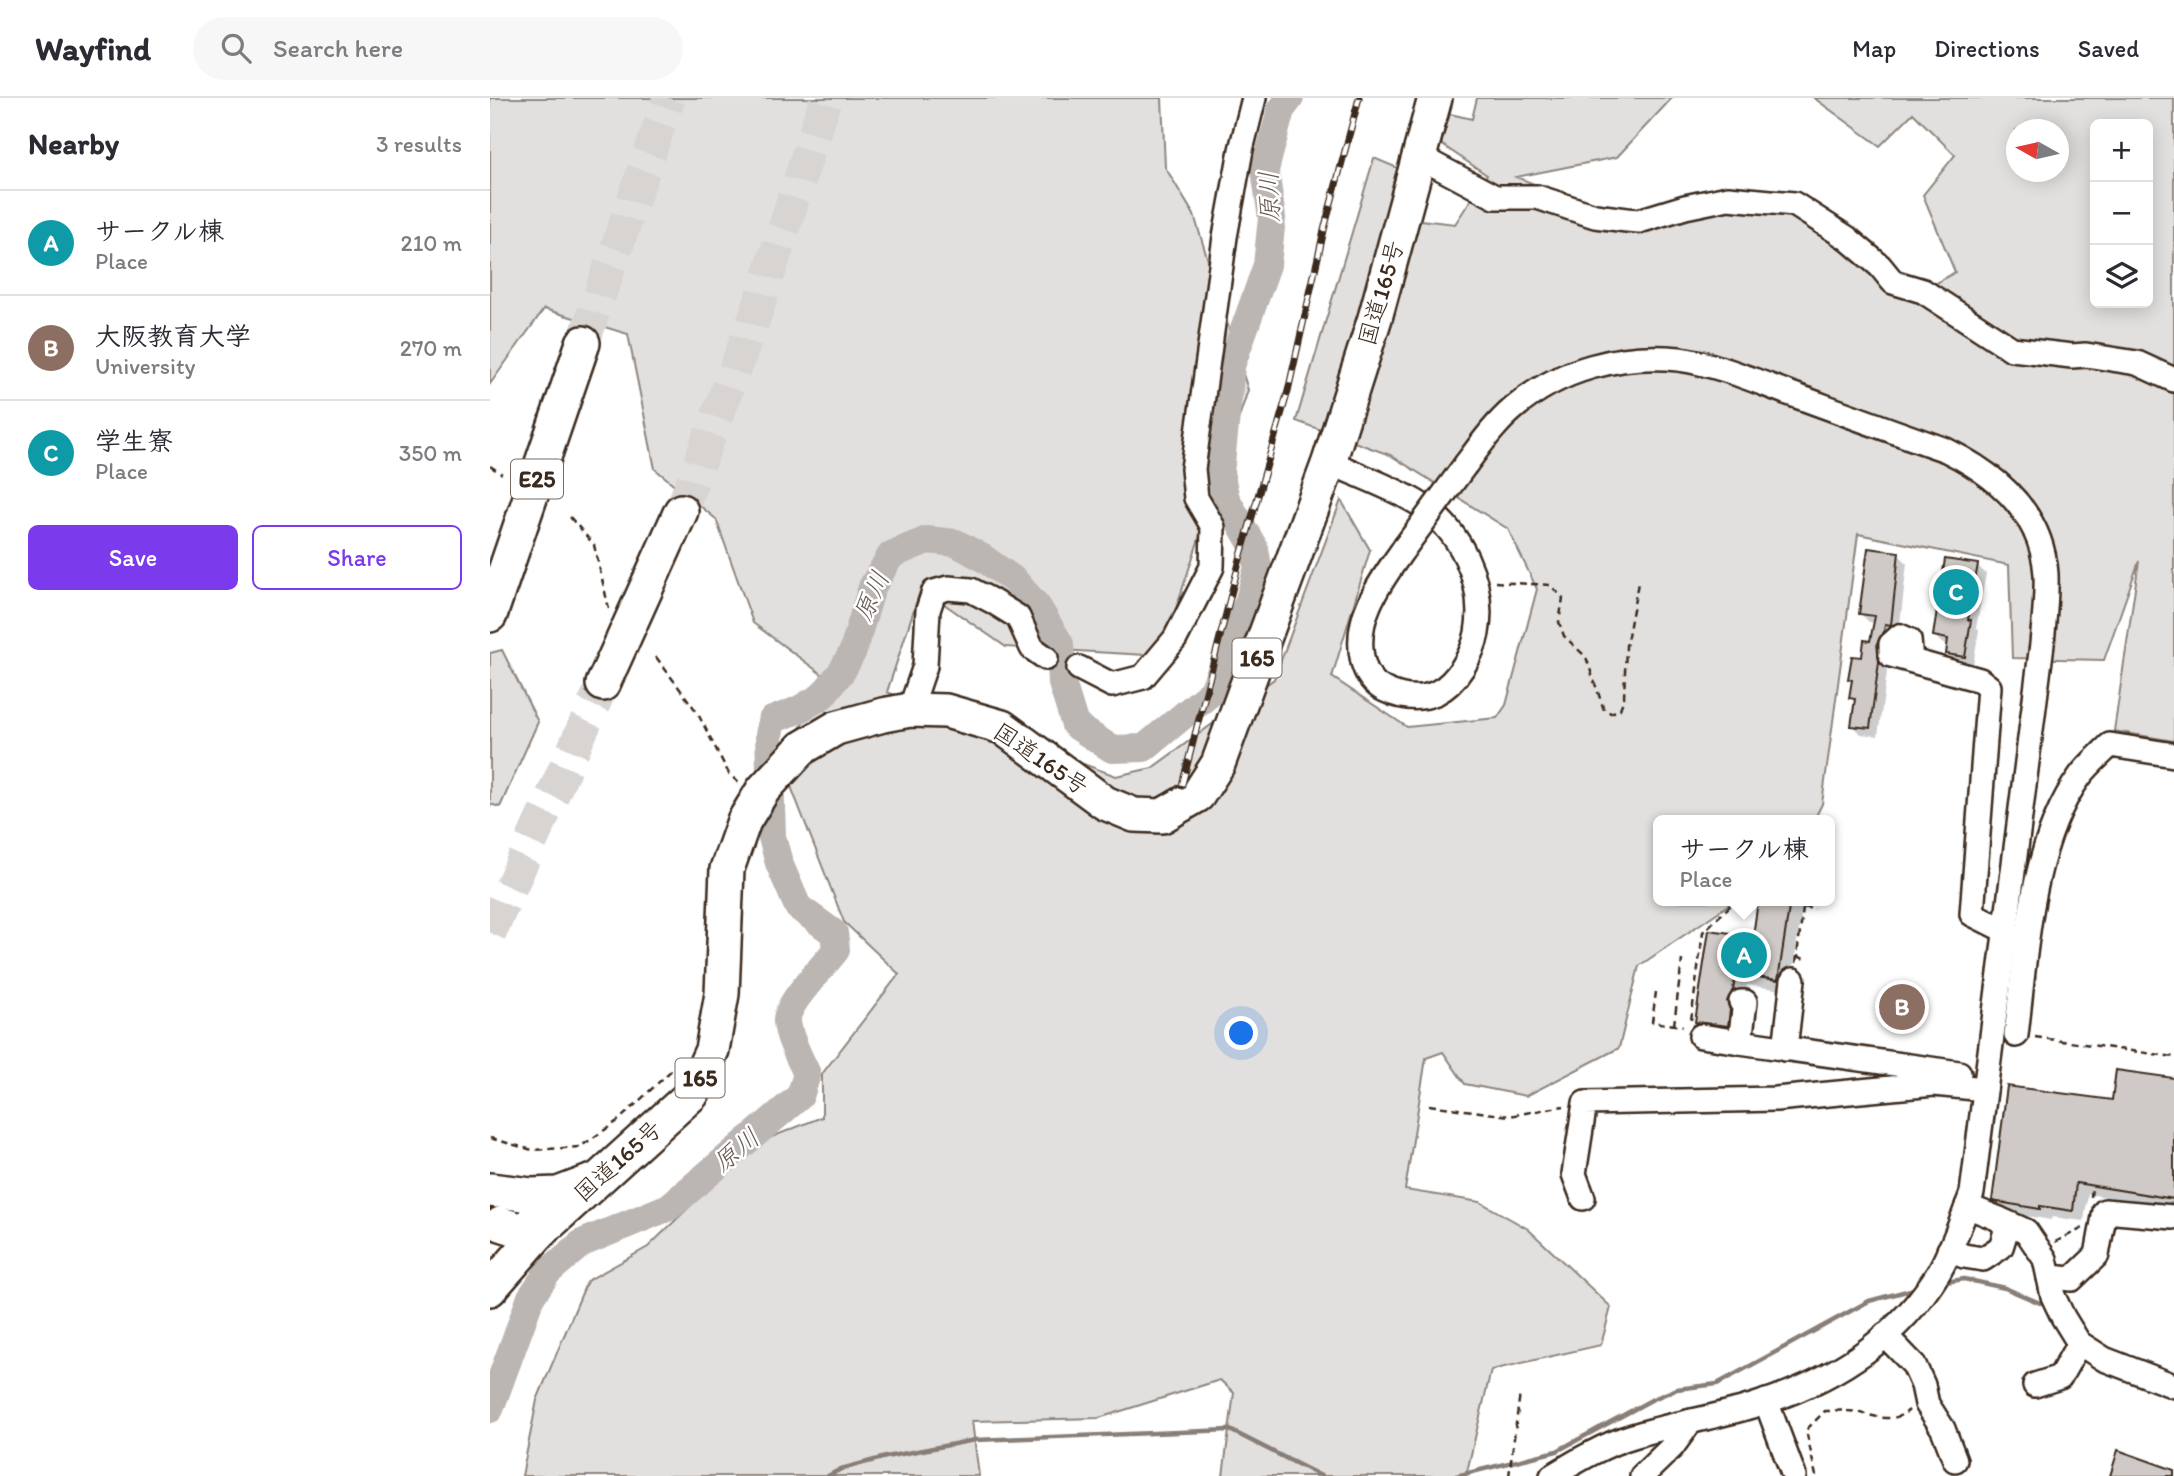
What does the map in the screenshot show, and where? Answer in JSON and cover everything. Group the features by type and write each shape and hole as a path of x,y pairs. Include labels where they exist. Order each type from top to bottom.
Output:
{"highway":[{"name":"国道165号","path":"493,1284 539,1233 692,1094 712,1050 722,994 727,869 744,821 760,795 802,748 836,728 910,710 946,711 1002,727 1105,803 1134,815 1162,816 1198,795 1218,764 1329,462 1375,318 1435,98"},
{"name":"E25","path":"490,615 583,343"},
{"path":"603,684 681,511"},
{"path":"504,1192 558,1194 598,1178"},
{"path":"496,1220 539,1233 536,1213 504,1192"},
{"path":"493,1284 503,1250 504,1236 496,1220"}],"street":[{"path":"1079,668 1112,685 1143,677 1175,639 1212,567 1213,527 1196,498 1193,469 1225,237 1241,150 1254,98"},
{"path":"1420,157 1495,197 1537,197 1595,216 1639,221 1728,198 1794,204 1847,238 1893,282 1923,291 2012,349 2072,356 2086,355 2137,363 2174,380"},
{"path":"1329,462 1416,502 1439,519 1465,555 1474,581 1479,619 1474,651 1459,672 1438,692 1417,698 1396,695 1380,688 1366,671 1360,648 1363,622 1378,585 1405,547 1466,464 1490,432 1515,407 1552,382 1623,359 1680,359 1734,373 1946,450 1995,478 2015,497 2040,542 2046,573 2042,644 2006,931 1972,1193 1950,1250 1938,1272 1906,1316 1866,1353 1831,1376 1766,1401 1631,1437 1552,1476"},
{"path":"910,710 925,666 928,610 934,592 948,588 971,590 992,601 1018,617 1032,648 1046,658"},
{"path":"1911,660 1980,680 1989,687 1972,914 2006,931"},
{"path":"2016,1035 2034,893 2058,816 2080,775 2110,745 2174,754"},
{"path":"1785,1049 1793,980"},
{"path":"1740,1042 1745,1002 1741,1002"},
{"path":"1701,1036 1986,1083"},
{"path":"1583,1198 1574,1174 1585,1103 1776,1098 1934,1084 1986,1083"},
{"path":"1967,1206 2026,1231 2045,1259 2053,1296 2080,1343 2104,1359 2174,1386"},
{"path":"2049,1278 2072,1279 2098,1255 2105,1211 2173,1217"},
{"path":"1950,1250 1964,1256 1983,1259 2001,1247 2007,1228 1999,1219"},
{"path":"1885,1335 1914,1364 1927,1404 1943,1429 1955,1460"},
{"path":"2035,1385 2060,1377 2080,1343"},
{"path":"1766,1401 1799,1476"},
{"path":"1642,1476 1672,1447 1691,1422"}],"path":[{"path":"490,466 502,474"},
{"path":"570,517 594,545 610,612"},
{"path":"1474,581 1550,585 1563,598 1559,622 1563,636 1586,657 1604,710 1611,713 1620,709 1624,698 1626,646 1638,583"},
{"path":"656,657 697,712 729,774 760,795"},
{"path":"1656,992 1652,1022 1690,1026 1703,932 1730,906"},
{"path":"1793,980 1803,907 1815,909"},
{"path":"1797,956 1807,960"},
{"path":"1674,1025 1682,960"},
{"path":"2016,1035 2174,1057"},
{"path":"490,1138 532,1150 580,1147 619,1120 680,1063"},
{"path":"1429,1105 1509,1116 1585,1103"},
{"path":"2055,1242 2078,1228"},
{"path":"1509,1476 1520,1392"},
{"path":"1799,1476 1806,1430 1825,1411 1851,1411 1879,1419 1904,1414 1925,1394"}],"shaded area":[{"path":"490,98 1162,98 1165,167 1194,215 1248,390 1158,663 1146,655 1006,647 921,588 887,692 1116,776 1152,768 1274,679 1341,500 1370,550 1332,677 1407,727 1497,718 1506,705 1537,589 1508,529 1390,455 1296,421 1374,158 1400,169 1412,219 1455,224 1487,175 1441,144 1450,114 1472,119 1477,98 1672,98 1617,157 1516,177 1627,220 1685,207 1785,203 1923,291 1955,272 1923,195 1955,155 1913,113 1880,146 1814,98 2174,98 2174,741 2114,731 2139,561 2104,660 2012,658 2009,565 1858,534 1822,804 1816,815 1653,815 1653,906 1727,906 1639,966 1619,1048 1526,1096 1465,1084 1443,1052 1426,1058 1405,1190 1480,1202 1528,1229 1611,1307 1601,1345 1491,1370 1466,1476 1223,1476 1234,1393 1220,1380 1099,1418 972,1421 979,1476 522,1476 537,1400 587,1281 648,1247 754,1144 822,1117 822,1074 899,974 844,922 783,766 824,676 753,623 716,519 655,469 628,334 544,309 490,384"},
{"path":"502,650 538,722 500,807 490,804 490,653"}],"building":[{"path":"1868,548 1899,552 1891,625 1885,624 1884,632 1877,643 1879,662 1870,728 1851,726 1855,699 1849,698 1852,680 1848,679 1852,656 1862,657 1864,640 1870,641 1875,616 1859,614"},
{"path":"1945,559 1978,564 1968,620 1971,620 1965,657 1946,654 1948,639 1933,636"},
{"path":"1757,906 1789,906 1778,980 1736,974 1733,990 1727,1001 1730,1010 1728,1026 1695,1022 1709,930 1753,936"},
{"path":"2116,1070 2174,1078 2174,1199 2076,1183 2073,1211 1992,1201 2007,1086 2112,1100"},
{"path":"2118,1450 2174,1470 2174,1476 2110,1476"}],"waterway":[{"name":"原川","path":"490,1409 531,1297 548,1272 582,1243 669,1207 800,1096 807,1074 790,1035 788,1014 799,995 836,950 834,933 798,907 779,863 772,837 769,735 772,720 798,710 822,696 842,671 853,651 872,587 891,555 927,540 956,543 1014,580 1037,606 1060,644 1062,683 1075,725 1112,749 1144,748 1213,691 1249,600 1258,567 1255,549 1226,499 1220,473 1231,366 1267,265 1272,218 1265,170 1281,110 1290,98"},
{"path":"1940,1283 1964,1279 2005,1288 2040,1303"},
{"path":"1456,1476 1557,1451 1653,1399 1677,1389 1717,1384 1869,1301 1918,1288"},
{"path":"828,1476 841,1469 886,1457 975,1440 1230,1430 1321,1476"}],"tunnel":[{"path":"583,343 669,98"},
{"path":"681,511 757,311 826,98"},
{"path":"490,933 603,684"}],"railway":[{"path":"1182,785 1240,559 1288,391 1325,226 1359,98"}],"place":[{"name":"学生寮","path":"1956,592"},
{"name":"サークル棟","path":"1744,955"},
{"name":"大阪教育大学","path":"1902,1007"}]}
